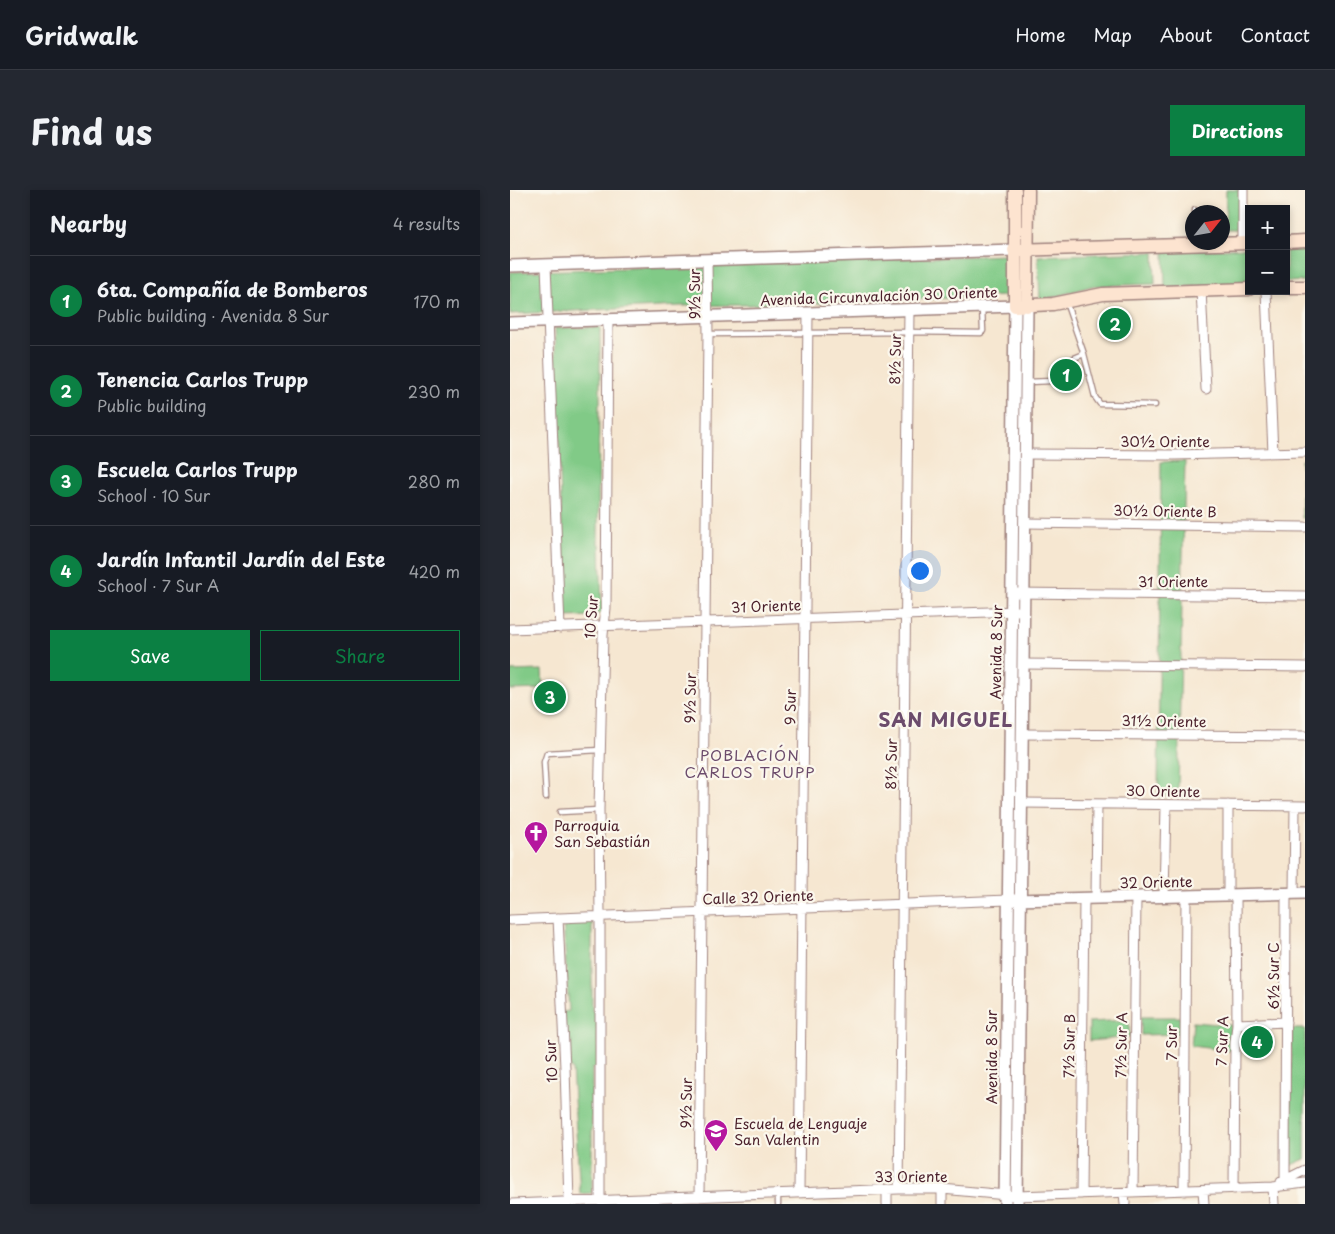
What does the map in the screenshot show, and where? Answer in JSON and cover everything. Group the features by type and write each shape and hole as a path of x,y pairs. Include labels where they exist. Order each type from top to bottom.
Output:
{"main road":[{"name":"Avenida 8 Sur","path":"1015,190 1014,250 1021,306"},
{"name":"Avenida 8 Sur","path":"1021,306 1028,250 1028,190"},
{"path":"1290,242 1305,241"},
{"path":"1230,243 1245,243"},
{"path":"1014,250 1185,244"},
{"path":"1290,287 1305,287"},
{"name":"Avenida Circunvalación 30 Oriente","path":"1021,306 1053,304 1103,294 1245,289"}],"street":[{"path":"1244,190 1245,216"},
{"path":"510,266 1014,250"},
{"name":"9½ Sur","path":"699,1197 708,334 707,260"},
{"path":"546,265 560,628"},
{"path":"1201,290 1206,389"},
{"path":"1266,295 1272,453"},
{"name":"Avenida Circunvalación 30 Oriente","path":"510,323 1021,306"},
{"name":"Avenida 8 Sur","path":"1005,1200 1014,382 1021,306"},
{"name":"Avenida 8 Sur","path":"1017,1200 1026,382 1021,306"},
{"name":"8½ Sur","path":"900,1189 910,310"},
{"name":"9 Sur","path":"799,1192 808,313"},
{"name":"10 Sur","path":"600,1201 599,810 606,608 608,320"},
{"name":"30½ Oriente","path":"1025,454 1174,455 1305,452"},
{"name":"30½ Oriente B","path":"1025,523 1305,527"},
{"name":"31 Oriente","path":"1012,593 1305,596"},
{"name":"31 Oriente","path":"510,629 1024,610"},
{"path":"1023,664 1305,667"},
{"name":"31½ Oriente","path":"1022,734 1305,736"},
{"name":"30 Oriente","path":"1022,803 1305,806"},
{"path":"1096,898 1097,804"},
{"path":"1164,897 1166,804"},
{"name":"7 Sur A","path":"1228,805 1237,1024 1235,1043 1234,1189"},
{"name":"6½ Sur C","path":"1285,1179 1286,1022 1295,893 1295,806"},
{"name":"32 Oriente","path":"1008,900 1295,893"},
{"name":"7 Sur","path":"1184,1190 1186,896"},
{"name":"7½ Sur A","path":"1125,1204 1129,1192 1136,897"},
{"name":"7½ Sur B","path":"1081,1194 1084,899"},
{"name":"Calle 32 Oriente","path":"510,920 1008,900"},
{"name":"10 Sur","path":"558,918 569,1202"},
{"path":"1237,1024 1286,1022"},
{"path":"1274,1204 1273,1187 1305,1170"},
{"name":"33 Oriente","path":"511,1204 676,1201 699,1197 887,1189 942,1189 1005,1200 1017,1200 1081,1194 1234,1189 1305,1183"},
{"path":"887,1189 887,1204"},
{"path":"942,1189 942,1204"},
{"path":"1203,1190 1204,1204"}],"lane":[{"path":"1066,301 1084,354 1095,397 1100,404 1155,405"},
{"path":"708,334 981,333 983,331 982,307"},
{"path":"1014,382 1052,381 1067,361 1084,354"},
{"path":"546,797 544,762 547,753 600,750"},
{"path":"560,812 599,810"},
{"path":"778,1193 778,1204"}],"green space":[{"path":"1226,190 1241,190 1240,230 1230,230 1230,205 1226,205"},
{"path":"1305,246 1305,281 1290,282 1290,247"},
{"path":"1245,248 1245,284 1165,288 1164,251"},
{"path":"1154,252 1155,284 1092,286 1040,301 1038,256"},
{"path":"1006,255 1006,296 801,304 681,306 510,314 510,272"},
{"path":"600,327 598,544 600,544 602,613 597,613 597,616 565,617 555,328"},
{"path":"1301,460 1305,460 1305,518 1302,518"},
{"path":"1185,461 1178,796 1158,796 1161,462"},
{"path":"542,670 543,689 510,690 510,671"},
{"path":"592,918 592,1011 597,1011 599,1068 592,1068 592,1193 580,1194 572,1068 565,1068 562,1012 569,1011 563,920"},
{"path":"1141,1017 1181,1017 1182,1034 1141,1035"},
{"path":"1129,1020 1130,1037 1089,1041 1089,1022"},
{"path":"1193,1022 1231,1025 1231,1051 1191,1046"},
{"path":"1292,1029 1305,1029 1305,1159 1289,1166"}],"place":[{"name":"Tenencia Carlos Trupp","path":"1115,324"},
{"name":"6ta. Compañía de Bomberos","path":"1066,375"},
{"name":"Escuela Carlos Trupp","path":"550,697"},
{"name":"Parroquia San Sebastián","path":"536,854"},
{"name":"Jardín Infantil Jardín del Este","path":"1257,1042"},
{"name":"Escuela de Lenguaje San Valentin","path":"716,1152"}],"district":[{"name":"SAN MIGUEL","path":"946,719"},
{"name":"POBLACIÓN CARLOS TRUPP","path":"750,762"}]}
